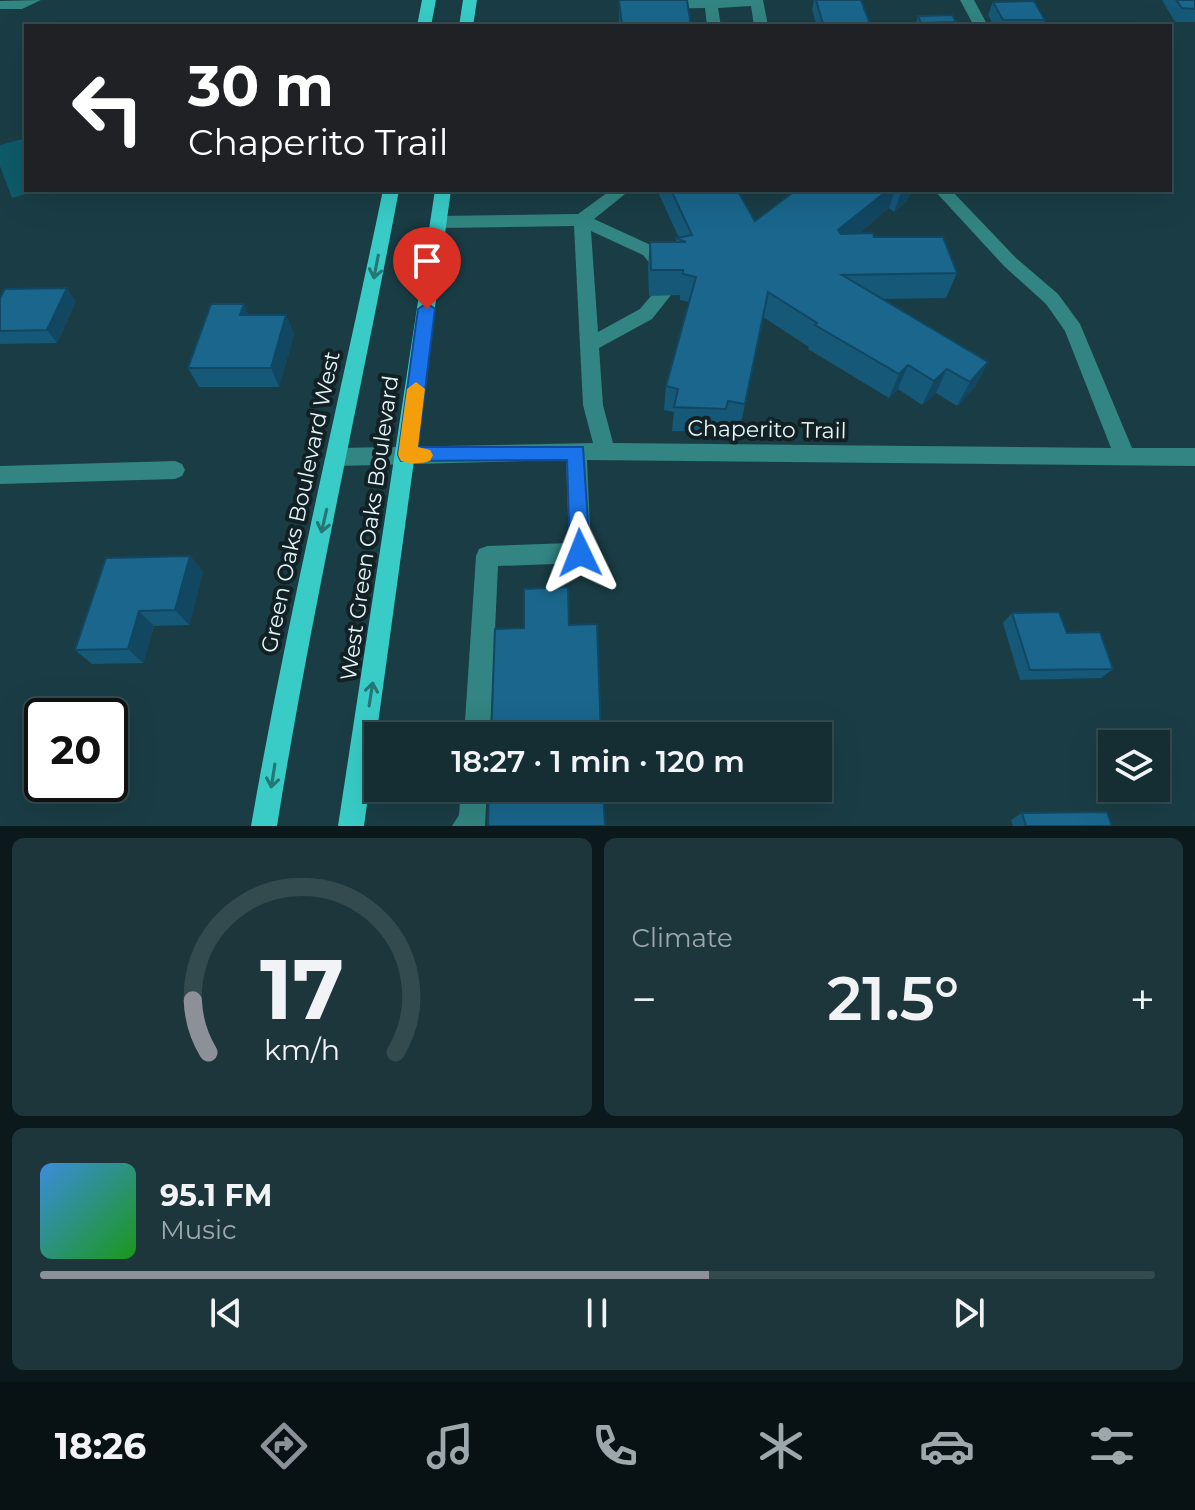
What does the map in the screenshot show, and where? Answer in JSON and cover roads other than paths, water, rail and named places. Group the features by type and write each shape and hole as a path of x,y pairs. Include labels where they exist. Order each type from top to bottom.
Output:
{"main road":[{"path":"424,24 429,0"},
{"path":"466,24 470,0"},
{"name":"Green Oaks Boulevard West","path":"264,826 286,695 338,457 391,192"},
{"name":"West Green Oaks Boulevard","path":"351,826 443,192"}],"street":[{"path":"625,0 633,5 743,4 754,0 760,24"},
{"path":"967,0 980,24"},
{"path":"0,5 28,3"},
{"path":"0,15 28,3"},
{"path":"711,5 714,24"},
{"path":"582,220 619,192"},
{"path":"944,192 1010,262 1052,299 1073,329 1125,457"},
{"path":"582,220 593,405 605,451"},
{"path":"438,222 582,220 649,251 662,267"},
{"path":"589,345 646,314 662,295"},
{"name":"Chaperito Trail","path":"338,457 605,451 1195,457"},
{"path":"478,722 487,556 580,553 576,452"},
{"path":"0,475 175,470"},
{"path":"465,826 472,826 473,802"}]}
